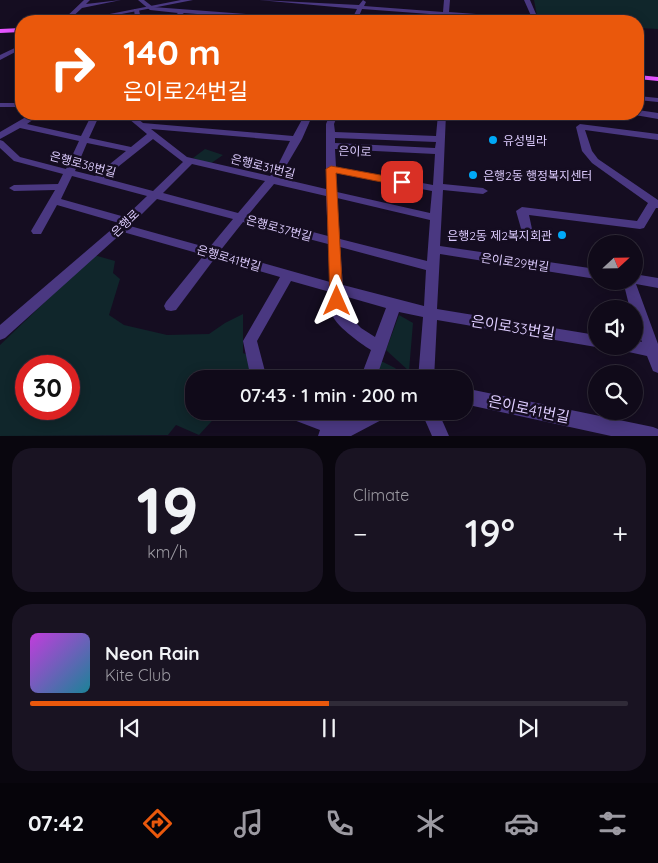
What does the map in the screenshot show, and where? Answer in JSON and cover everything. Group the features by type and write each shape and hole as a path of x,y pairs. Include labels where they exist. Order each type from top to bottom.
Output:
{"main road":[{"path":"0,27 15,28"},
{"path":"0,31 15,29"},
{"path":"644,73 658,74"},
{"path":"644,78 658,79"}],"street":[{"path":"72,15 88,0"},
{"path":"82,6 118,0"},
{"path":"141,0 149,8 213,15"},
{"path":"109,15 190,0"},
{"path":"263,0 471,15"},
{"path":"357,15 364,0"},
{"path":"446,13 447,0"},
{"path":"527,0 533,15"},
{"path":"277,7 283,1"},
{"path":"136,10 137,15"},
{"path":"178,15 182,12"},
{"path":"0,58 15,50"},
{"path":"644,99 658,100"},
{"path":"0,105 15,105"},
{"path":"644,115 658,116"},
{"path":"4,134 28,120"},
{"path":"37,231 55,201 93,120"},
{"path":"134,120 190,161"},
{"path":"171,306 279,172 306,120"},
{"path":"332,120 330,124 331,195 338,313 356,332 379,348"},
{"path":"427,370 442,120"},
{"path":"20,125 132,150"},
{"path":"140,125 297,139"},
{"path":"526,229 522,211 640,225 656,204 595,161 587,151 580,127 658,137"},
{"path":"96,180 153,134"},
{"path":"331,144 440,139"},
{"name":"은행로38번길","path":"0,143 4,154 17,159 154,196"},
{"name":"은이로","path":"331,144 440,152"},
{"name":"은행로31번길","path":"190,161 331,195"},
{"name":"은행로","path":"0,334 124,224 190,161"},
{"path":"331,169 437,188 483,191"},
{"path":"14,188 62,187"},
{"path":"331,195 436,218"},
{"name":"은행로37번길","path":"154,196 432,267"},
{"name":"은행로41번길","path":"55,201 213,254 337,289"},
{"name":"은이로29번길","path":"434,249 588,273"},
{"path":"258,370 250,341 288,275"},
{"path":"643,280 658,283"},
{"path":"337,289 430,313"},
{"path":"631,290 655,351 658,366"},
{"path":"371,370 394,305"},
{"name":"은이로33번길","path":"430,313 588,340"},
{"name":"은이로41번길","path":"473,398 653,436"},
{"path":"315,420 350,428"},
{"path":"350,428 353,420"},
{"path":"326,436 350,428 365,420"},
{"path":"433,420 440,436"}],"green space":[{"path":"534,0 658,0 658,29 644,28 644,15 537,15"},
{"path":"205,149 223,155 210,164 193,158"},
{"path":"94,255 115,261 113,273 120,279 109,315 124,325 167,335 209,334 243,314 243,353 260,360 253,370 185,370 185,420 213,420 199,435 176,425 168,435 0,436 0,345"},
{"path":"399,315 413,323 409,370 386,350"},
{"path":"381,361 397,370 378,370"}],"place":[{"name":"유성빌라","path":"493,140"},
{"name":"은행2동 행정복지센터","path":"473,175"},
{"name":"은행2동 제2복지회관","path":"562,235"}],"route":[{"path":"337,301 337,262 334,242 331,169 402,182"}]}
